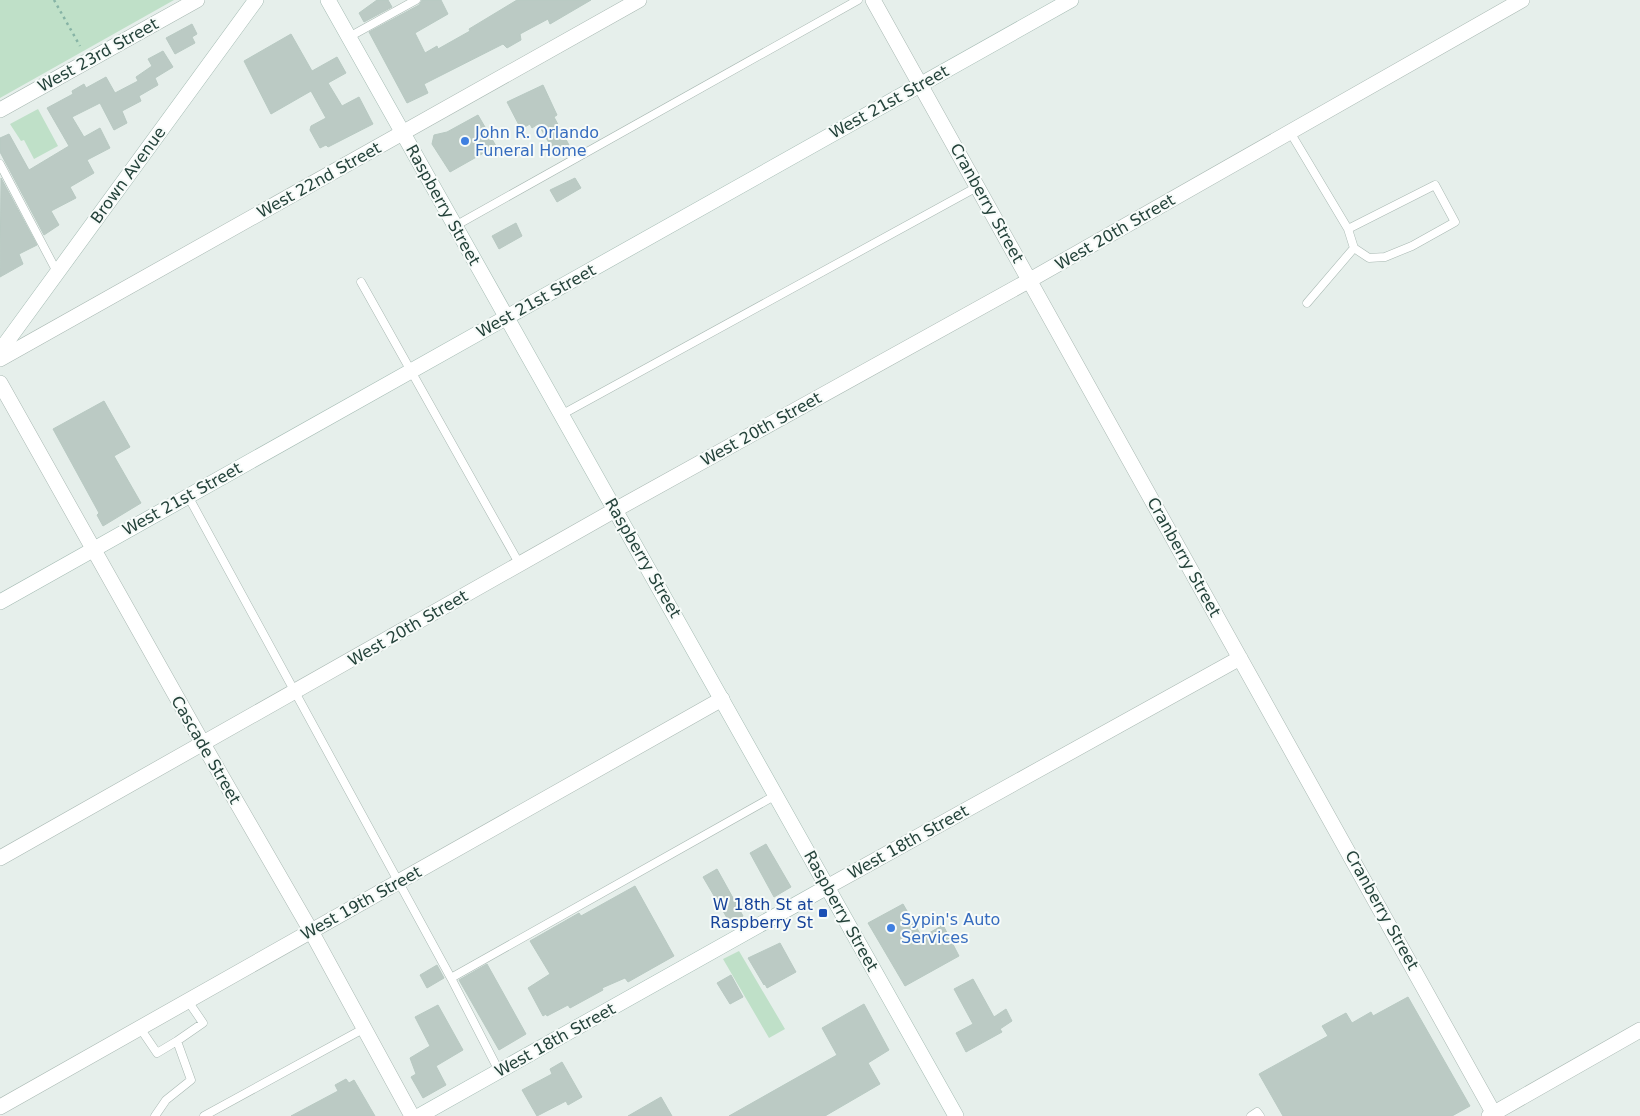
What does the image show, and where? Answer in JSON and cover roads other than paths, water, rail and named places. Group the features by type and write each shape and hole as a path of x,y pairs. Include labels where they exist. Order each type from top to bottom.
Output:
{"street":[{"name":"West 23rd Street","path":"0,110 197,0"},
{"name":"Brown Avenue","path":"0,351 256,0"},
{"name":"Raspberry Street","path":"328,0 956,1116"},
{"name":"West 22nd Street","path":"0,359 639,0"},
{"name":"Cranberry Street","path":"873,0 1492,1115"},
{"name":"West 21st Street","path":"0,602 1071,0"},
{"name":"West 20th Street","path":"0,858 615,510 1030,280 1522,0"},
{"name":"Cascade Street","path":"0,383 203,744 311,931 412,1116"},
{"name":"West 18th Street","path":"420,1116 1240,658"},
{"name":"West 19th Street","path":"0,1107 722,700"},
{"path":"1492,1115 1640,1030"}],"lane":[{"path":"349,37 416,0"},
{"path":"455,226 858,0"},
{"path":"1290,132 1348,229 1354,248 1369,258 1385,258 1412,246 1456,222 1435,185 1348,229"},
{"path":"0,164 57,272"},
{"path":"561,415 976,187"},
{"path":"1307,302 1354,248"},
{"path":"361,282 520,565"},
{"path":"188,496 400,882 499,1071"},
{"path":"451,978 776,795"},
{"path":"140,1028 157,1053 203,1023 188,1000"},
{"path":"204,1116 363,1029"},
{"path":"155,1116 166,1100 191,1080 177,1041"},
{"path":"1251,1116 1257,1112 1260,1116"}],"place":[{"name":"John R. Orlando Funeral Home","path":"465,141"},
{"name":"W 18th St at Raspberry St","path":"823,913"},
{"name":"Sypin's Auto Services","path":"891,928"}]}
